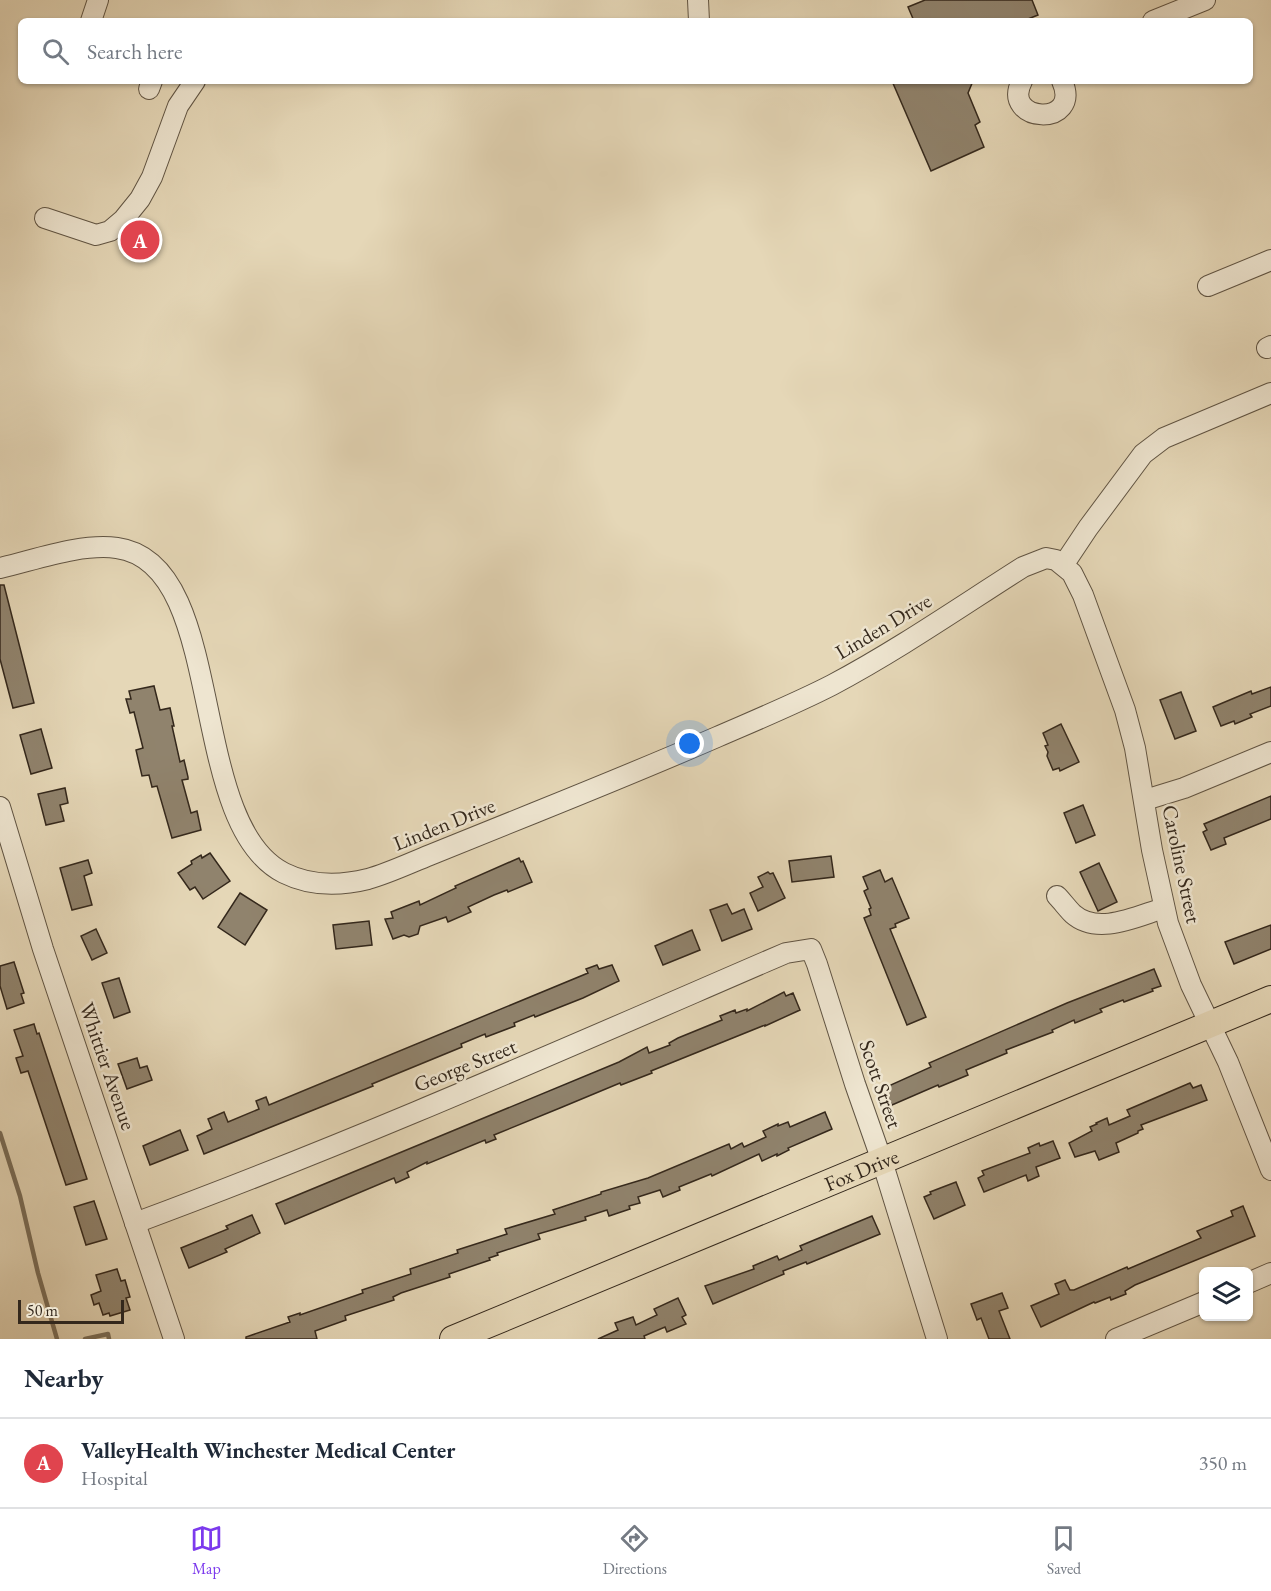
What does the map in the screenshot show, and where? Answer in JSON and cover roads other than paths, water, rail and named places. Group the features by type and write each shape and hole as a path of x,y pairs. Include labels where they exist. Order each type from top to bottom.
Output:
{"main road":[{"name":"Fox Drive","path":"453,1339 1271,999"}],"street":[{"path":"92,18 98,0"},
{"path":"698,0 699,18"},
{"path":"1160,18 1205,0"},
{"path":"45,219 96,235 110,231 123,220 141,199 152,177 178,106 193,84"},
{"path":"1021,84 1019,94 1026,110 1034,115 1043,116 1052,114 1064,101 1063,84"},
{"path":"1208,286 1271,261"},
{"path":"1064,564 1143,454 1164,438 1271,393"},
{"name":"Linden Drive","path":"0,568 87,548 114,548 137,554 151,562 163,574 179,602 226,780 243,829 267,862 284,873 318,883 345,883 379,876 646,768 798,702 836,682 1036,560 1046,558 1064,564"},
{"name":"Caroline Street","path":"1064,564 1072,573 1083,595 1125,710 1135,748 1152,850 1168,923 1191,986 1228,1062 1271,1170"},
{"path":"1144,801 1184,788 1271,753"},
{"name":"Whittier Avenue","path":"0,807 43,949 174,1339"},
{"path":"1057,896 1074,915 1098,925 1164,908"},
{"name":"George Street","path":"135,1223 225,1190 478,1087 786,953 811,949"},
{"name":"Scott Street","path":"811,949 882,1161 937,1339"},
{"path":"1253,1280 1271,1274"},
{"path":"1116,1339 1199,1304"}],"waterway":[{"path":"0,1133 20,1196 38,1273 57,1339"},
{"path":"85,1339 108,1334 109,1339"}],"place":[{"name":"ValleyHealth Winchester Medical Center","path":"140,240"}]}
